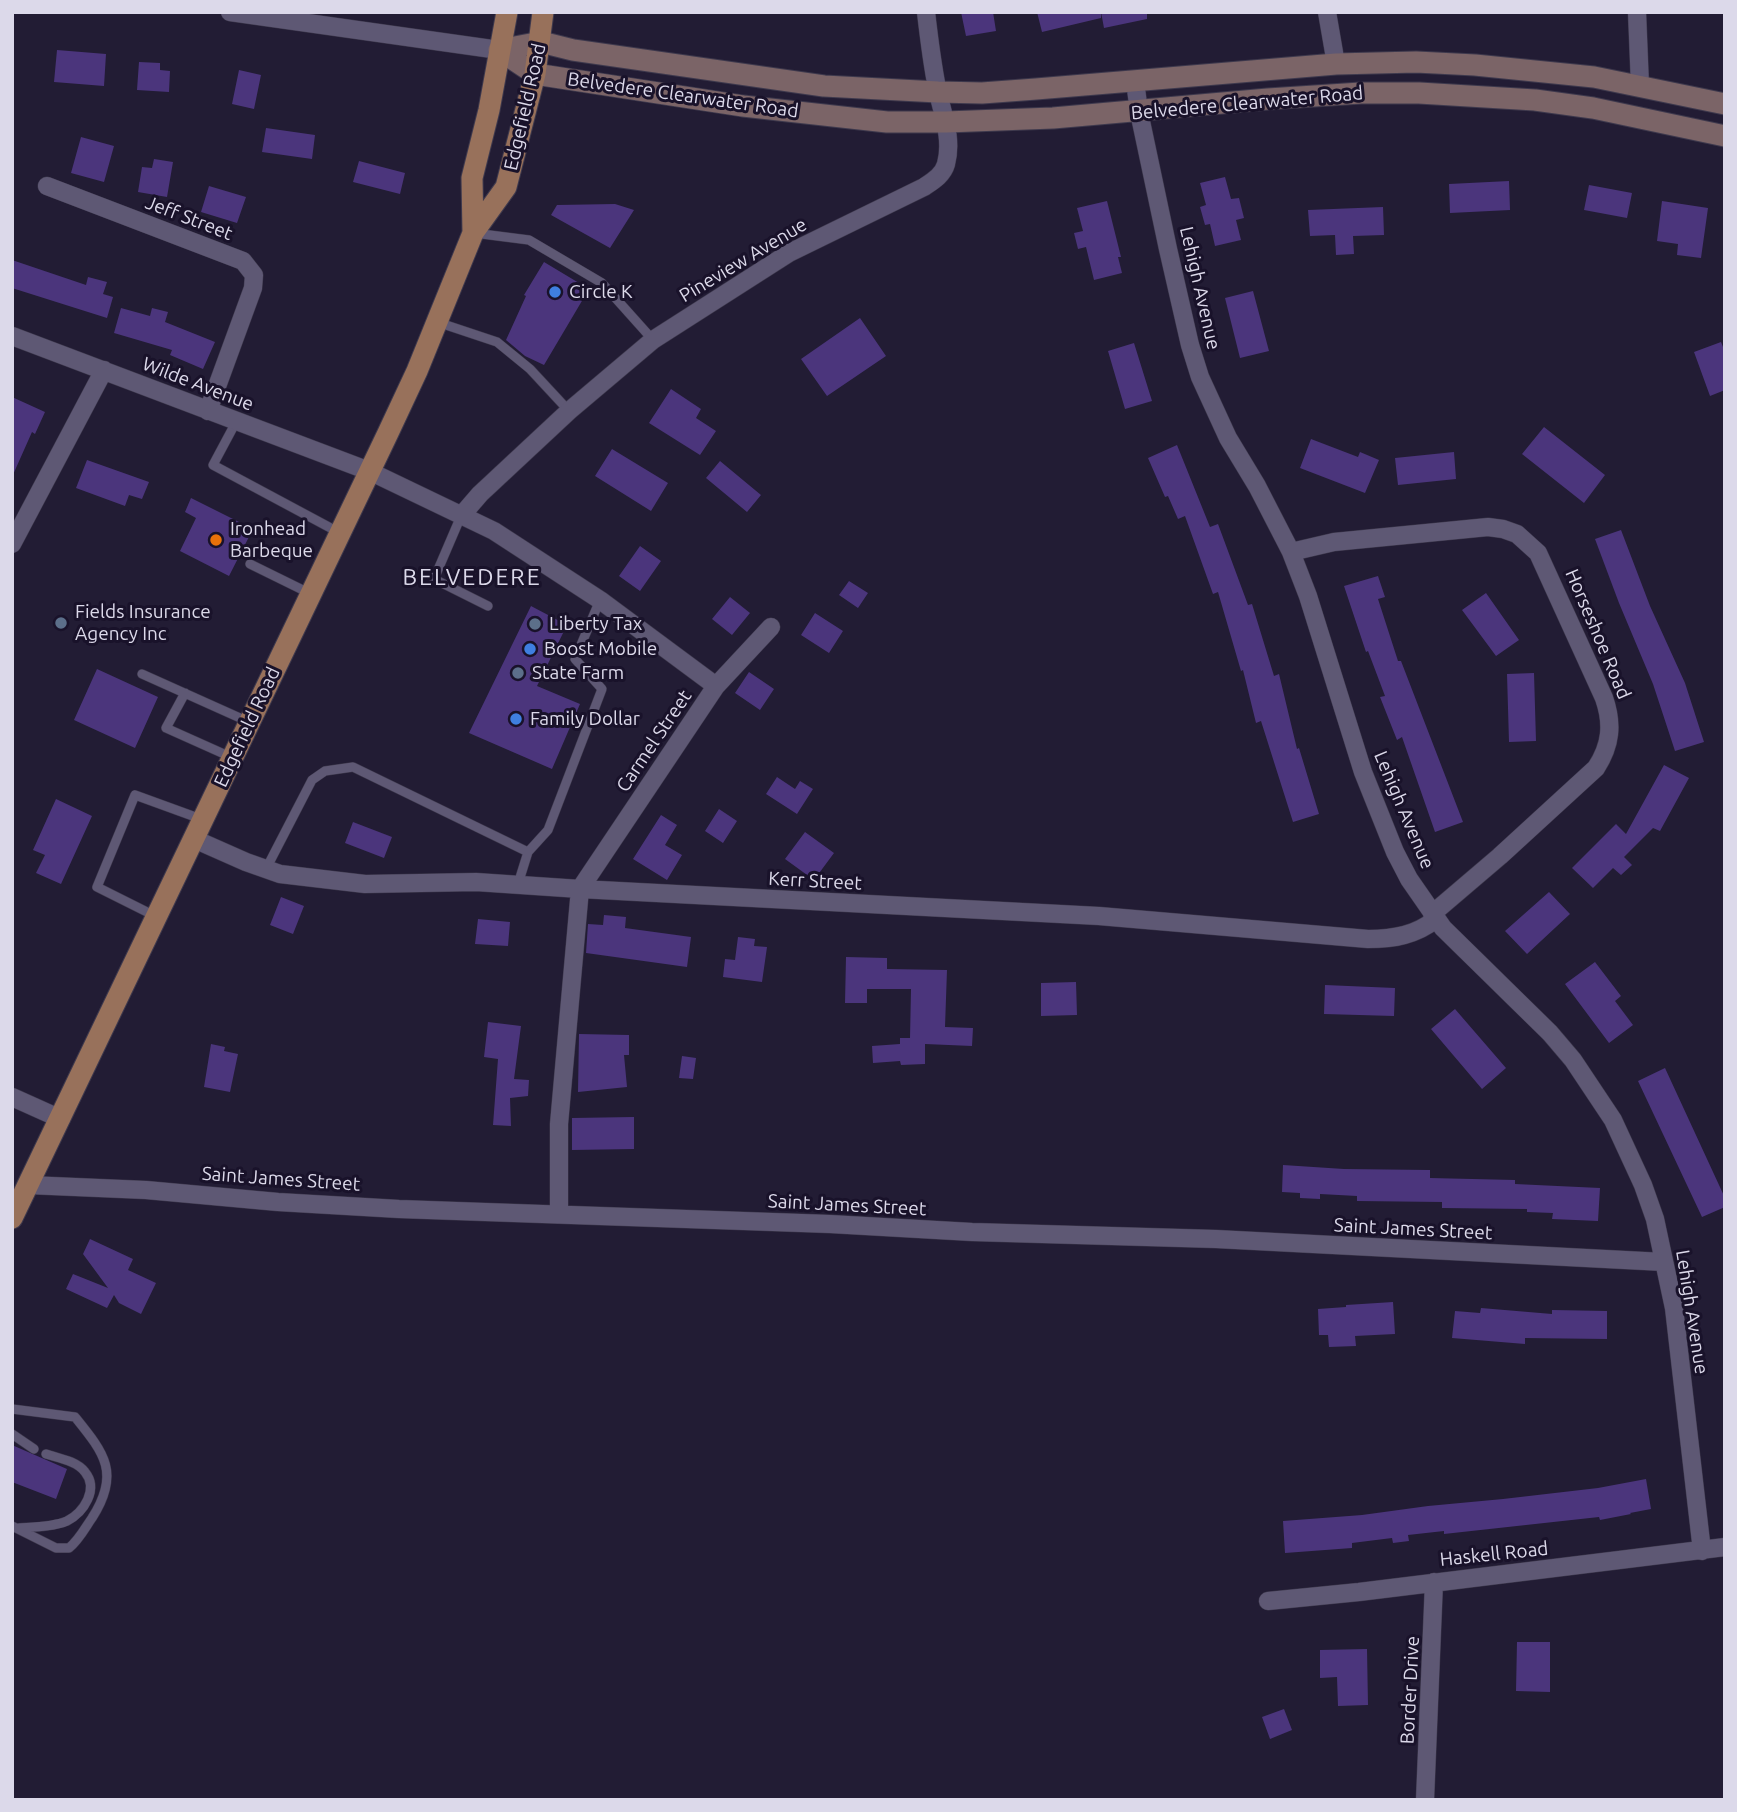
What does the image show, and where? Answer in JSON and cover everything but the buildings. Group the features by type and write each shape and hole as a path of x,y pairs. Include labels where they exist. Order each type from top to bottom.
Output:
{"main road":[{"name":"Edgefield Road","path":"473,233 472,178 489,110 507,12"},
{"name":"Edgefield Road","path":"12,1218 417,371 473,233 506,187 536,74 543,12"},
{"name":"Belvedere Clearwater Road","path":"499,50 541,42 573,51 824,86 982,93 1336,64 1416,62 1594,77 1725,104"},
{"name":"Belvedere Clearwater Road","path":"499,50 536,74 795,112 887,122 946,122 1139,112 1361,93 1477,95 1593,108 1725,136"}],"street":[{"path":"230,12 499,50"},
{"name":"Pineview Avenue","path":"461,516 480,494 569,411 653,340 789,253 924,187 939,177 946,166 946,122 938,92 926,12"},
{"path":"1326,12 1336,64"},
{"path":"1637,12 1640,86"},
{"name":"Lehigh Avenue","path":"1135,81 1168,249 1200,377 1227,438 1257,486 1291,552 1308,596 1363,772 1395,852 1434,916 1463,950 1550,1033 1594,1090 1618,1129 1643,1185 1655,1219 1674,1308 1702,1550"},
{"name":"Jeff Street","path":"47,186 243,261 254,275 253,288 208,411"},
{"name":"Wilde Avenue","path":"12,336 369,471"},
{"path":"12,544 104,370"},
{"name":"Carmel Street","path":"369,471 494,531 600,600 716,686 580,889 559,1124 558,1214"},
{"name":"Horseshoe Road","path":"1291,552 1334,542 1488,527 1517,534 1529,542 1545,565 1604,698 1609,712 1609,741 1596,768 1434,916"},
{"path":"716,686 771,627"},
{"name":"Kerr Street","path":"198,829 266,869 281,874 365,884 518,884 1099,916 1368,939 1404,936 1425,928 1434,916"},
{"path":"12,1097 61,1119"},
{"name":"Saint James Street","path":"28,1185 146,1190 386,1208 972,1232 1216,1239 1664,1262"},
{"name":"Haskell Road","path":"1268,1601 1725,1548"},
{"name":"Border Drive","path":"1425,1800 1434,1582"}],"lane":[{"path":"473,233 529,240 602,283 653,340"},
{"path":"437,322 497,342 530,369 569,411"},
{"path":"236,422 213,465 340,533"},
{"path":"461,516 434,579 488,606"},
{"path":"250,564 311,594"},
{"path":"518,884 527,852 548,830 602,689 575,659 600,600"},
{"path":"142,674 249,722"},
{"path":"185,693 166,728 233,758"},
{"path":"266,869 312,780 325,771 353,767 527,852"},
{"path":"158,917 97,887 135,795 198,829"},
{"path":"12,1409 75,1417 99,1447 109,1476 98,1509 69,1548 56,1548 15,1527"},
{"path":"12,1434 34,1449"},
{"path":"15,1527 43,1526 67,1521 82,1510 89,1498 92,1485 85,1471 46,1454"}],"place":[{"name":"Circle K","path":"555,292"},
{"name":"Ironhead Barbeque","path":"216,540"},
{"name":"Fields Insurance Agency Inc","path":"61,623"},
{"name":"Liberty Tax","path":"535,624"},
{"name":"Boost Mobile","path":"530,649"},
{"name":"State Farm","path":"518,673"},
{"name":"Family Dollar","path":"516,719"}],"district":[{"name":"BELVEDERE","path":"472,577"}]}
